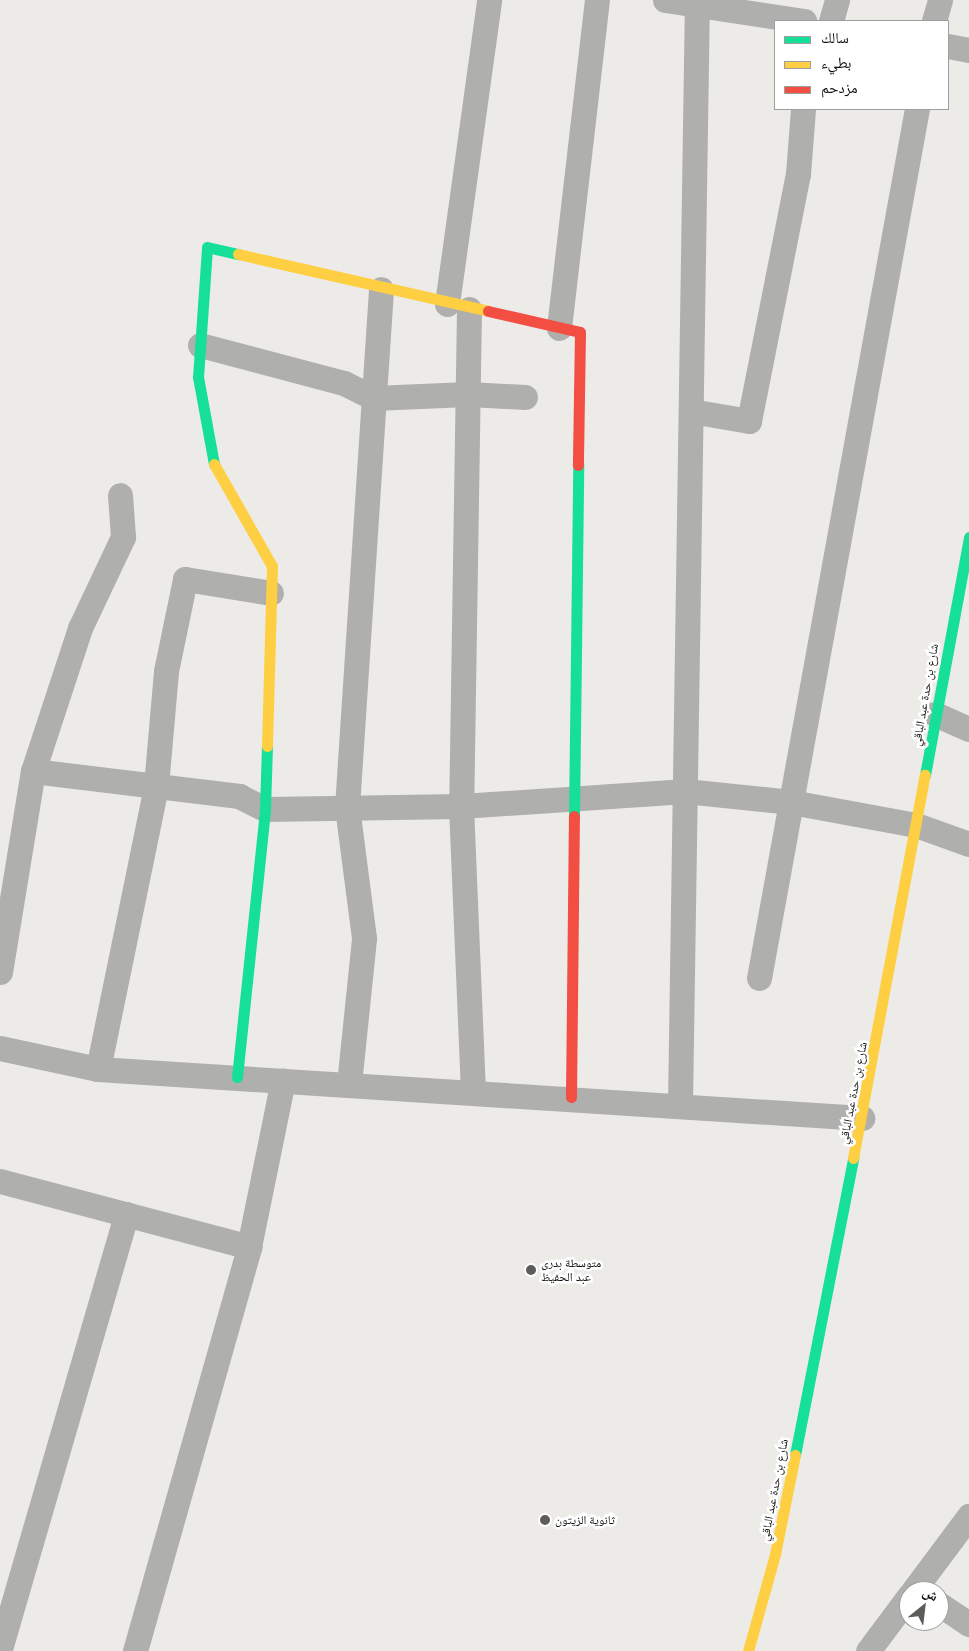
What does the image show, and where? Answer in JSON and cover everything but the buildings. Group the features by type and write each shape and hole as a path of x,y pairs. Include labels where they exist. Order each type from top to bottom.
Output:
{"street":[{"path":"473,1091 461,806 468,394 458,306 489,0"},
{"path":"560,328 597,0"},
{"path":"665,0 697,4 743,5 800,20"},
{"path":"831,20 837,0"},
{"path":"934,20 940,0"},
{"path":"680,1104 697,4"},
{"path":"949,46 969,50"},
{"path":"691,411 749,421 798,174 803,110"},
{"path":"759,978 917,110"},
{"path":"237,1077 265,809 272,566 214,471 198,377 207,247 381,289 580,332 577,795 571,1098"},
{"path":"349,1084 364,938 347,807 381,289"},
{"path":"200,345 344,383 373,398 468,394 525,397"},
{"path":"0,972 33,771 80,628 123,537 120,495"},
{"name":"شارع بن حدة عبد الباقي","path":"748,1651 775,1554 862,1118 969,537"},
{"path":"98,1069 156,786 166,671 186,579 271,593"},
{"path":"935,714 969,729"},
{"path":"33,771 239,796 265,809 461,806 577,795 684,791 791,802 916,826 969,844"},
{"path":"0,1048 98,1069 680,1104 862,1118"},
{"path":"135,1651 249,1247 283,1080"},
{"path":"0,1181 249,1247"},
{"path":"0,1648 126,1214"},
{"path":"921,1581 969,1516"},
{"path":"868,1651 899,1611"},
{"path":"949,1611 969,1624"}],"traffic: fast":[{"path":"214,464 198,377 207,247 238,254"},
{"path":"574,816 578,465"},
{"path":"925,775 969,537"},
{"path":"237,1077 265,809 267,746"},
{"path":"795,1455 853,1158"}],"traffic: slow":[{"path":"238,254 488,311"},
{"path":"214,464 272,566 267,746"},
{"path":"853,1158 925,775"},
{"path":"748,1651 775,1554 795,1455"}],"traffic: jam":[{"path":"488,311 580,332 578,465"},
{"path":"571,1097 574,816"}],"place":[{"name":"متوسطة بدري عبد الحفيظ","path":"531,1270"},
{"name":"ثانوية الزيتون","path":"545,1520"}]}
